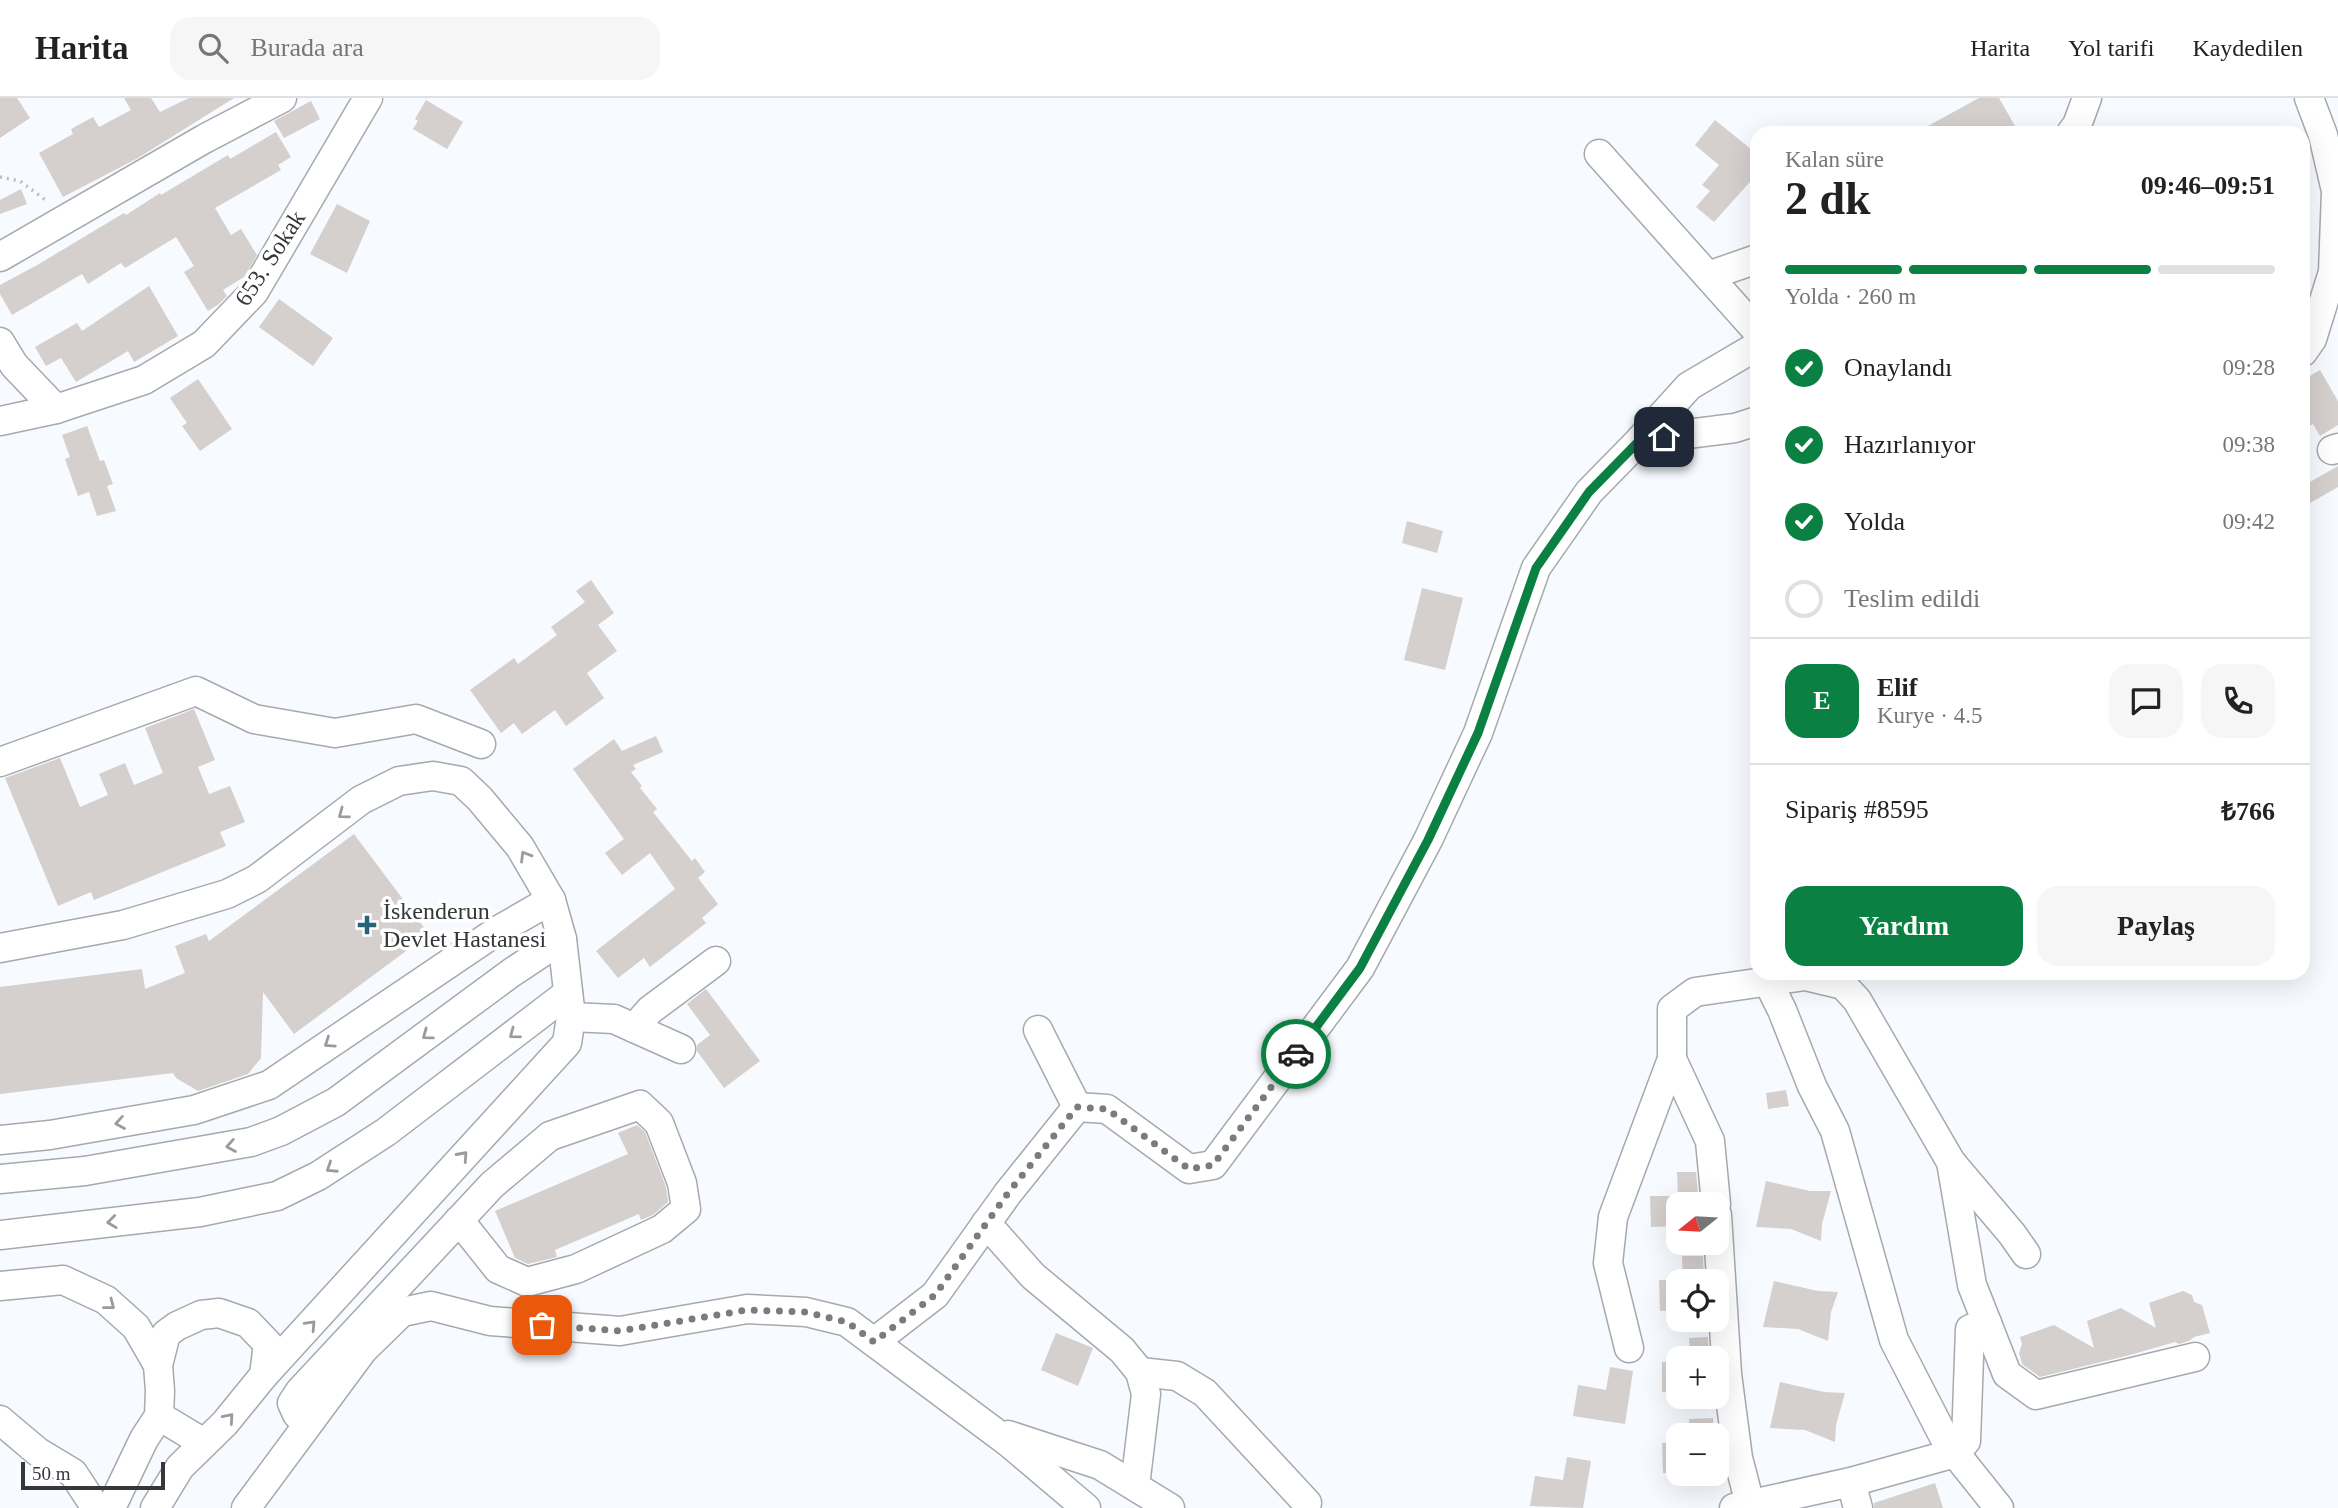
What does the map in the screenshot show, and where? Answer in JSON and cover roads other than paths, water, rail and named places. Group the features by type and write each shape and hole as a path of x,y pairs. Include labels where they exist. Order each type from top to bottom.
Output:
{"street":[{"path":"0,257 204,139 282,98"},
{"name":"653. Sokak","path":"0,421 56,409 144,380 204,344 254,292 368,98"},
{"path":"2076,126 2087,98"},
{"path":"2309,98 2323,135 2336,191 2335,276 2310,342"},
{"path":"1599,154 1750,323"},
{"path":"1708,276 1750,261"},
{"path":"0,342 14,365 56,409"},
{"path":"1077,1107 1107,1109 1189,1169 1213,1165 1360,968 1428,840 1478,733 1536,568 1589,492 1689,386 1750,349"},
{"path":"1640,440 1735,428 1750,423"},
{"path":"0,762 196,691 254,719 335,733 416,719 481,744"},
{"path":"0,948 123,925 227,894 257,879 361,800 399,781 433,776 461,781 480,799 520,847 551,900 562,939 570,1005 566,1043 264,1375 225,1423 180,1467 155,1508"},
{"path":"0,1140 50,1135 194,1110 269,1085 497,932 551,900"},
{"path":"0,1179 85,1171 251,1143 281,1131 336,1102 511,973 562,939"},
{"path":"634,1028 650,1010 716,961"},
{"path":"1629,1348 1608,1263 1613,1217 1672,1059 1672,1009 1695,992 1780,980"},
{"path":"1822,980 1843,985 1857,1000 1951,1162 2026,1254"},
{"path":"1768,982 1812,1086 1835,1131 1894,1340 1947,1443 1999,1508"},
{"path":"570,1005 614,1019 681,1049"},
{"path":"0,1235 201,1212 277,1196 318,1176 386,1132 570,1005"},
{"path":"1038,1030 1077,1107"},
{"path":"1672,1059 1710,1141 1715,1192"},
{"path":"307,1425 297,1414 292,1402 300,1391 459,1220 492,1185 550,1136 640,1105 659,1123 682,1183 686,1209 662,1229 576,1269 527,1282 498,1269 459,1220"},
{"path":"874,1342 935,1295 986,1223 1077,1107"},
{"path":"1951,1162 1972,1285 2007,1374 2036,1395 2195,1357"},
{"path":"986,1223 1032,1276 1122,1350 1140,1372 1146,1394 1135,1486"},
{"path":"1720,1255 1727,1374 1745,1507 1855,1495 1955,1453 1966,1441 1970,1329 1987,1323"},
{"path":"0,1286 63,1280 106,1300 136,1327 158,1365"},
{"path":"246,1508 363,1350 402,1312 431,1306 490,1321 620,1331 747,1310 806,1312 847,1322 990,1429 1086,1508"},
{"path":"111,1508 144,1439 159,1416 158,1365 166,1334 201,1315 219,1313 248,1323 268,1344 264,1375"},
{"path":"1140,1372 1177,1377 1205,1393 1307,1503"},
{"path":"159,1416 204,1443"},
{"path":"0,1420 38,1452 73,1473 96,1508"},
{"path":"990,1429 1100,1465 1171,1508"}],"place":[{"name":"İskenderun Devlet Hastanesi","path":"367,925"}]}
